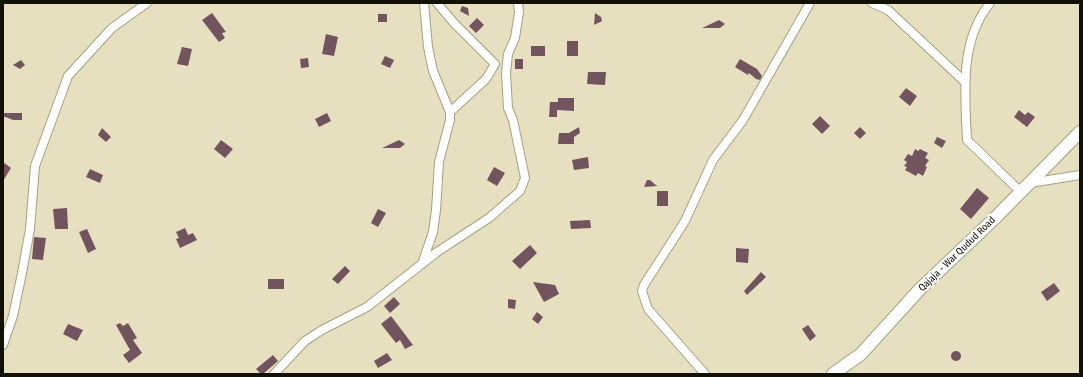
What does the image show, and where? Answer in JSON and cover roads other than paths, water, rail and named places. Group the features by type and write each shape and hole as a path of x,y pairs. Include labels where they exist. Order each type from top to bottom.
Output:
{"street":[{"path":"3,345 13,316 30,229 35,166 68,76 112,28 147,3"},
{"path":"421,265 433,232 439,162 450,120 450,112 433,71 428,47 424,3"},
{"path":"437,3 454,23 495,64"},
{"path":"274,374 306,341 322,330 367,307 437,252 489,218 520,191 525,178 513,120 508,108 506,73 508,54 515,38 518,3"},
{"path":"705,374 648,309 642,291 644,285 685,221 713,160 743,120 810,3"},
{"path":"872,3 888,10 964,82"},
{"path":"990,3 982,13 974,30 969,48 964,82 966,140 1020,192"},
{"path":"450,112 486,79 495,64 508,54"},
{"name":"Qajaja - War Qudud Road","path":"833,374 861,354 920,289 1030,183 1080,132"},
{"path":"1030,183 1080,175"}]}
